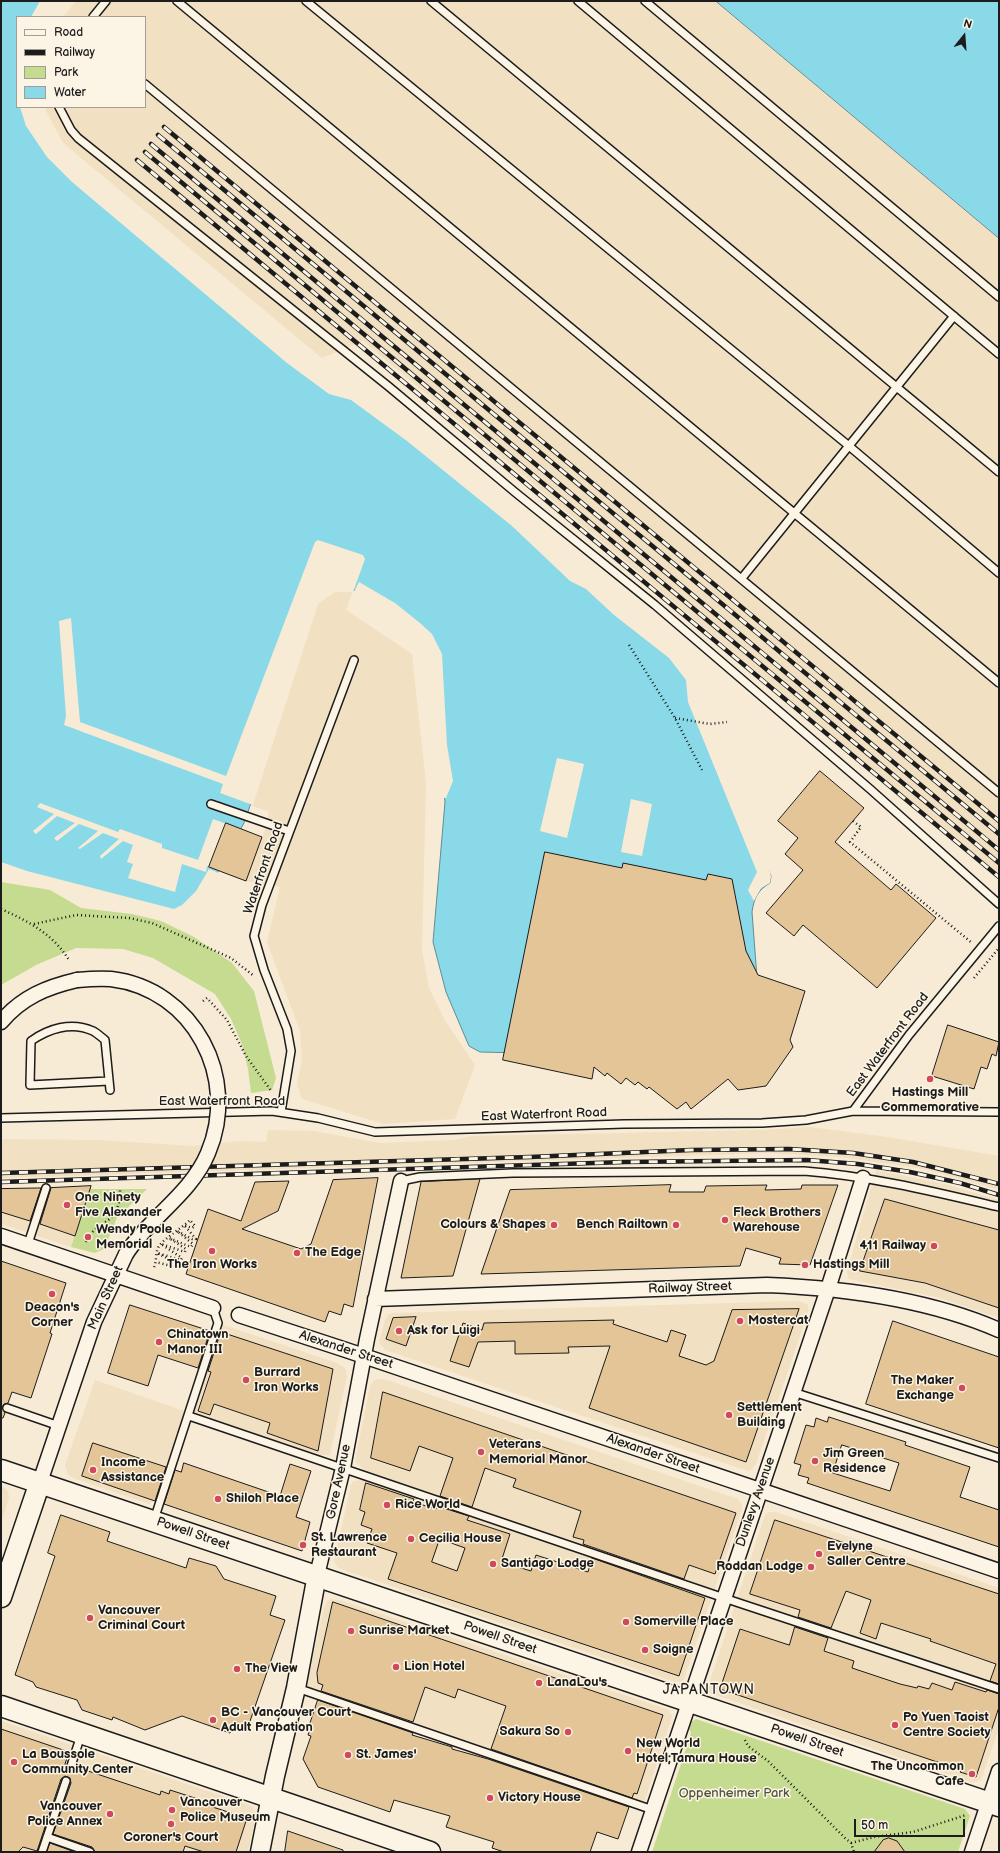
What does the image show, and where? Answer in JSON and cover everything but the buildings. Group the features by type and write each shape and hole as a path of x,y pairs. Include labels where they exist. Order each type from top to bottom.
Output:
{"main road":[{"name":"Powell Street","path":"1,1470 317,1575 994,1805"},
{"name":"Main Street","path":"1,1597 40,1482"},
{"path":"1,1706 271,1796 430,1852"}],"street":[{"name":"Main Street","path":"1,1022 20,1002 42,990 77,980 111,979 128,983 153,993 180,1011 200,1036 211,1059 219,1094 218,1118 212,1142 203,1163 187,1186 146,1227 126,1254 94,1322 40,1482"},
{"name":"Dunlevy Avenue","path":"639,1852 828,1289 863,1178"},
{"name":"Gore Avenue","path":"260,1852 271,1796 296,1688 317,1575 343,1468 375,1299 401,1181"},
{"path":"1,1236 213,1308"},
{"name":"Railway Street","path":"375,1299 767,1285 828,1289 914,1303 951,1312 999,1330"},
{"name":"Alexander Street","path":"239,1315 999,1571"},
{"path":"972,1852 994,1805 999,1770"}],"lane":[{"path":"94,16 106,1"},
{"path":"177,1 999,683"},
{"path":"306,1 849,446 999,573"},
{"path":"431,1 999,472"},
{"path":"578,1 999,354"},
{"path":"645,1 999,297"},
{"path":"146,85 742,578 999,793"},
{"path":"59,108 70,130 78,138 388,386 516,493 655,605 870,789 999,904"},
{"path":"742,578 954,316"},
{"name":"Waterfront Road","path":"281,1112 291,1051 287,1029 271,988 254,936 262,905 354,660"},
{"path":"211,804 289,831"},
{"name":"East Waterfront Road","path":"1,1118 281,1112 318,1118 375,1132 624,1124 762,1123 806,1120 853,1111 909,1035 999,926"},
{"path":"109,1081 30,1085 29,1055 31,1041 41,1034 61,1027 81,1028 93,1031 105,1040 110,1090"},
{"path":"853,1111 999,1112"},
{"path":"401,1181 420,1177 513,1173 796,1171 837,1174 863,1178 940,1193 999,1207"},
{"path":"28,1244 46,1188"},
{"path":"154,1521 218,1323 213,1308"},
{"path":"793,1392 999,1458"},
{"path":"6,1408 59,1426"},
{"path":"189,1416 724,1598 999,1689"},
{"path":"296,1688 653,1810"},
{"path":"71,1766 82,1733"},
{"path":"42,1852 66,1781"},
{"path":"47,1837 90,1852"}],"path":[{"path":"629,645 675,718 702,770"},
{"path":"675,718 710,724 727,722"},
{"path":"853,821 861,828 850,842 990,959"},
{"path":"1,909 34,924 62,948 69,960"},
{"path":"34,924 76,915 128,918 152,923 231,958 271,988"},
{"path":"974,978 999,948"},
{"path":"203,1001 207,998 227,1020 246,1056 272,1092"},
{"path":"86,1242 89,1236 114,1215 118,1208 120,1190"},
{"path":"154,1268 157,1253 161,1244 184,1225 196,1239 192,1239 177,1231"},
{"path":"169,1238 191,1247 193,1244 177,1231"},
{"path":"161,1244 185,1252 186,1249 169,1238"},
{"path":"157,1253 181,1260 182,1258 161,1244"},
{"path":"156,1262 179,1268 180,1265 157,1253"},
{"path":"745,1740 748,1746 768,1761 851,1844 854,1852"},
{"path":"851,1844 874,1837 913,1832 966,1815"}],"shaded area":[{"path":"76,1 716,1 999,238 999,875 363,341 322,358 63,143 46,111 46,108 146,108 146,16 64,16"},
{"path":"315,542 365,559 346,610 412,654 426,784 422,950 429,988 444,1019 475,1065 455,1119 383,1124 302,1099 297,1085 302,1059 300,1031 267,942 280,887 246,881 209,867 213,819 263,837 269,812 220,793"},
{"path":"809,1127 888,1137 999,1156 999,1190 924,1169 840,1157 770,1153 1,1178 1,1139 97,1140 193,1146 239,1141 266,1142 268,1130 313,1131 380,1143 454,1140 471,1136 761,1130"},
{"path":"876,1170 945,1184 999,1200 999,1318 940,1298 849,1279 847,1272"},
{"path":"91,1186 71,1247 1,1224 1,1189"},
{"path":"798,1301 807,1304 809,1310 756,1464 751,1470 748,1471 385,1350 379,1342 385,1320 389,1314 393,1313"},
{"path":"218,1323 337,1363 345,1368 347,1376 330,1455 321,1455 319,1460 189,1416 161,1501 156,1499 149,1504 68,1475 65,1465 95,1380 190,1413"},
{"path":"384,1379 738,1499 742,1505 742,1509 684,1679 681,1682 672,1681 338,1568 334,1561 351,1485 353,1481 362,1480 363,1469 355,1461 370,1386 374,1380"},
{"path":"1,1485 8,1491 9,1498 1,1523"},
{"path":"769,1512 776,1512 999,1588 999,1728 981,1780 971,1782 710,1693 708,1687 765,1515"},
{"path":"331,1599 340,1600 669,1710 672,1716 671,1720 643,1806 311,1693 312,1689 308,1686 307,1682 324,1608 327,1601"},
{"path":"1,1721 252,1806 256,1813 248,1852 1,1852"}],"green space":[{"path":"1,882 50,890 81,908 132,914 161,921 194,937 232,963 254,991 276,1078 272,1090 251,1093 248,1069 242,1044 231,1019 215,994 153,958 123,949 76,948 36,965 1,985"},
{"path":"90,1189 147,1189 117,1218 104,1249 95,1253 71,1247"},
{"name":"Oppenheimer Park","path":"696,1719 965,1809 970,1816 958,1852 652,1852 691,1733 689,1728 691,1722"}],"water":[{"path":"1,1 61,1 49,16 16,16 16,108 34,108 44,133 56,151 116,203 683,662 771,876 770,883 762,889 755,899 752,912 759,1004 737,1058 480,1052 469,1046 446,992 433,942 445,802 438,731 439,659 430,641 420,630 355,590 334,590 316,603 245,821 214,879 181,911 135,903 1,871"},
{"path":"716,1 999,1 999,238"}],"pier":[{"path":"40,1 63,1 51,16 32,16"},
{"path":"20,108 36,108 46,132 58,149 118,202 323,364 529,523 653,629 682,658 696,679 765,854 771,876 770,883 761,888 754,901 748,890 757,872 688,702 686,680 669,658 614,615 586,589 570,581 512,526 407,441 351,400 329,394 287,363 72,182 47,157 26,126"},
{"path":"318,540 363,555 365,559 353,592 335,592 318,604 253,805 220,793 223,784 64,725 66,716 59,621 71,618 80,722 226,776 315,542"},
{"path":"359,582 395,603 420,623 432,634 442,654 447,745 453,781 446,798 443,798 436,731 437,660 428,642 419,631 354,592"},
{"path":"557,758 584,764 567,838 540,831"},
{"path":"631,799 652,804 642,856 621,852"},
{"path":"40,803 118,832 120,829 162,844 162,848 198,860 213,819 243,830 220,871 207,866 206,872 182,864 175,892 128,878 133,864 127,862 133,845 123,841 101,859 100,856 119,839 103,833 80,849 78,848 98,831 79,824 57,841 54,838 75,823 57,816 36,834 33,831 54,814 37,807"},
{"path":"1,862 27,871 174,909 182,905 196,891 209,869 219,873 215,880 182,913 171,916 135,905 1,873"}],"railway":[{"path":"164,127 999,821"},
{"path":"158,135 999,834"},
{"path":"151,144 999,850"},
{"path":"145,152 999,863"},
{"path":"137,160 999,877"},
{"path":"1,1173 530,1157 691,1150 789,1149 853,1153 913,1162 999,1184"},
{"path":"1,1182 625,1162 807,1160 858,1164 910,1172 960,1183 999,1195"}],"place":[{"name":"Hastings Mill Commemorative","path":"930,1079"},
{"name":"One Ninety Five Alexander","path":"67,1205"},
{"name":"Fleck Brothers Warehouse","path":"725,1220"},
{"name":"Colours & Shapes","path":"554,1225"},
{"name":"Bench Railtown","path":"676,1225"},
{"name":"Wendy Poole Memorial","path":"88,1237"},
{"name":"411 Railway","path":"934,1246"},
{"name":"The Iron Works","path":"212,1251"},
{"name":"The Edge","path":"297,1253"},
{"name":"Hastings Mill","path":"805,1265"},
{"name":"Deacon's Corner","path":"52,1294"},
{"name":"Mostercat","path":"740,1321"},
{"name":"Ask for Luigi","path":"399,1331"},
{"name":"Chinatown Manor III","path":"159,1342"},
{"name":"Burrard Iron Works","path":"246,1380"},
{"name":"The Maker Exchange","path":"962,1388"},
{"name":"Settlement Building","path":"729,1415"},
{"name":"Veterans Memorial Manor","path":"481,1452"},
{"name":"Jim Green Residence","path":"815,1461"},
{"name":"Income Assistance","path":"93,1470"},
{"name":"Shiloh Place","path":"218,1499"},
{"name":"Rice World","path":"387,1505"},
{"name":"Cecilia House","path":"411,1539"},
{"name":"St. Lawrence Restaurant","path":"303,1545"},
{"name":"Evelyne Saller Centre","path":"819,1554"},
{"name":"Santiago Lodge","path":"493,1564"},
{"name":"Roddan Lodge","path":"811,1567"},
{"name":"Vancouver Criminal Court","path":"90,1618"},
{"name":"Somerville Place","path":"626,1622"},
{"name":"Sunrise Market","path":"351,1631"},
{"name":"Soigne","path":"645,1650"},
{"name":"Lion Hotel","path":"396,1667"},
{"name":"The View","path":"237,1669"},
{"name":"LanaLou's","path":"539,1683"},
{"name":"BC - Vancouver Court Adult Probation","path":"213,1720"},
{"name":"Po Yuen Taoist Centre Society","path":"895,1725"},
{"name":"Sakura So","path":"568,1732"},
{"name":"New World Hotel;Tamura House","path":"628,1751"},
{"name":"St. James'","path":"348,1755"},
{"name":"La Boussole Community Center","path":"14,1762"},
{"name":"The Uncommon Cafe","path":"972,1774"},
{"name":"Victory House","path":"490,1798"},
{"name":"Vancouver Police Museum","path":"172,1810"},
{"name":"Vancouver Police Annex","path":"110,1814"},
{"name":"Coroner's Court","path":"171,1824"}],"district":[{"name":"JAPANTOWN","path":"709,1690"}]}
